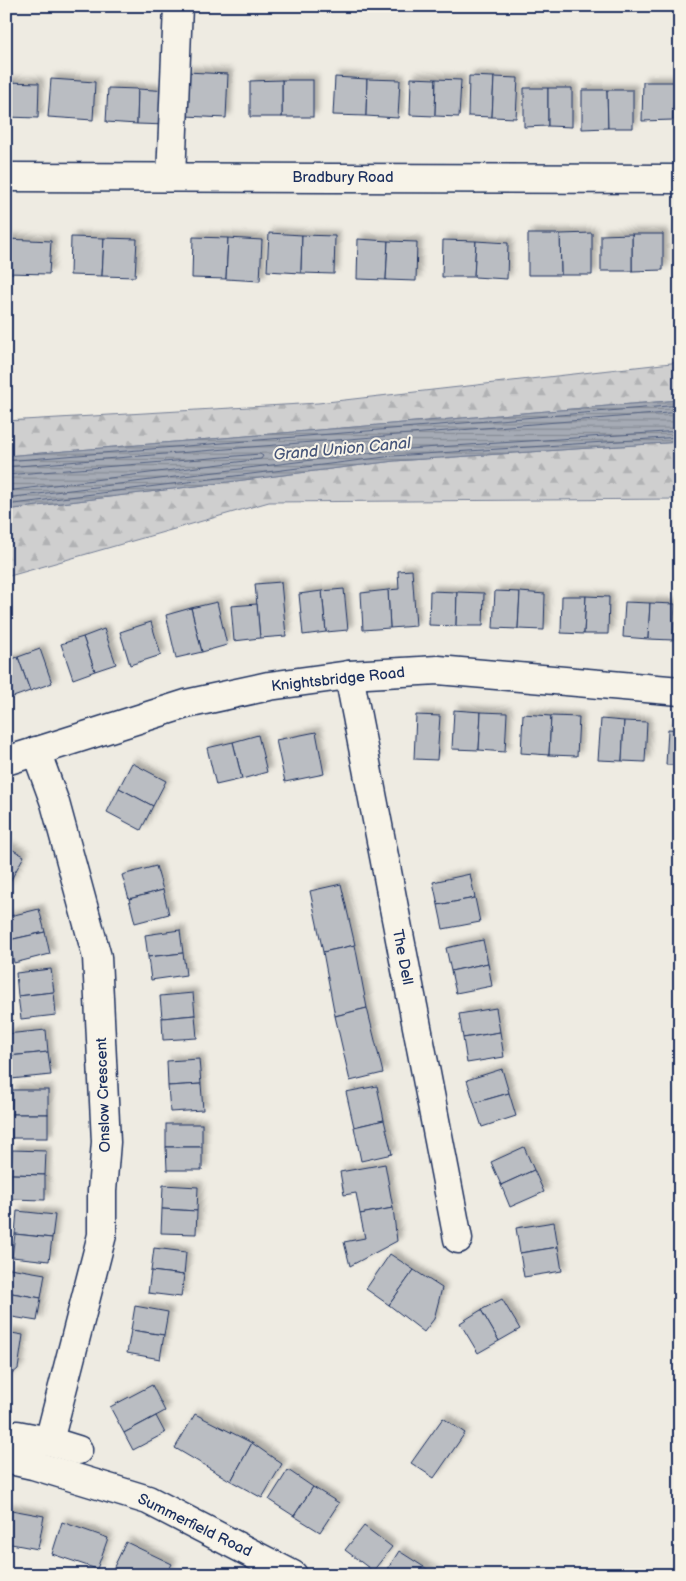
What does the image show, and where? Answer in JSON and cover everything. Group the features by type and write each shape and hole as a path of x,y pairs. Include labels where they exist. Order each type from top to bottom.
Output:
{"street":[{"path":"171,177 178,6"},
{"name":"Bradbury Road","path":"6,177 680,179"},
{"name":"Knightsbridge Road","path":"6,761 186,704 269,686 349,675 438,670 680,691"},
{"name":"The Dell","path":"349,675 458,1239"},
{"name":"Onslow Crescent","path":"36,751 55,803 97,957 106,1142 102,1191 102,1235 49,1441"},
{"path":"12,1447 49,1441 78,1450"},
{"name":"Summerfield Road","path":"12,1447 33,1465 148,1500 293,1575"}],"green space":[{"path":"680,362 680,400 6,456 6,421 318,403"},
{"path":"680,442 680,499 269,502 6,577 6,510 394,461"}],"water":[{"name":"Grand Union Canal","path":"680,400 680,442 394,461 6,510 6,456"}],"building":[{"path":"186,72 228,74 226,118 185,116"},
{"path":"469,76 494,77 492,117 468,116"},
{"path":"335,77 367,79 366,116 333,115"},
{"path":"494,77 518,78 516,118 492,117"},
{"path":"411,78 436,79 435,116 410,115"},
{"path":"51,79 95,82 93,120 48,117"},
{"path":"367,79 400,80 398,118 366,116"},
{"path":"436,79 461,80 459,117 435,116"},
{"path":"282,80 313,80 313,117 282,117"},
{"path":"282,80 282,117 250,117 250,81"},
{"path":"6,82 39,83 38,118 6,117"},
{"path":"643,82 674,82 673,120 642,121"},
{"path":"674,82 680,82 680,120 673,120"},
{"path":"108,88 138,89 137,124 106,122"},
{"path":"524,88 548,88 548,126 524,127"},
{"path":"548,88 572,88 572,127 548,126"},
{"path":"138,89 169,91 167,125 137,124"},
{"path":"582,90 607,90 608,128 582,129"},
{"path":"607,90 633,90 633,128 608,128"},
{"path":"269,233 302,235 301,273 267,271"},
{"path":"592,233 592,275 561,275 560,234"},
{"path":"528,234 560,234 561,275 528,275"},
{"path":"632,234 663,234 663,270 632,271"},
{"path":"632,234 632,271 601,271 601,235"},
{"path":"302,235 335,236 334,274 301,273"},
{"path":"71,237 104,238 102,276 70,275"},
{"path":"193,237 228,238 226,279 192,278"},
{"path":"104,238 137,239 135,277 102,276"},
{"path":"228,238 262,240 260,281 226,279"},
{"path":"7,239 51,241 49,274 6,273"},
{"path":"358,239 388,241 386,280 357,279"},
{"path":"443,240 476,241 474,277 442,277"},
{"path":"388,241 417,242 416,281 386,280"},
{"path":"476,241 508,243 507,279 474,277"},
{"path":"412,570 416,626 390,628 388,590 399,589 398,571"},
{"path":"281,582 286,636 260,638 255,584"},
{"path":"344,589 348,630 326,632 322,591"},
{"path":"388,590 390,628 363,630 361,593"},
{"path":"322,591 326,632 303,635 299,594"},
{"path":"430,591 457,592 456,626 429,625"},
{"path":"495,591 520,592 518,629 493,628"},
{"path":"457,592 484,593 483,626 456,626"},
{"path":"520,592 545,594 544,630 518,629"},
{"path":"562,596 586,596 584,634 561,633"},
{"path":"586,596 609,597 608,634 584,634"},
{"path":"217,602 227,645 202,652 191,608"},
{"path":"625,602 650,603 648,639 623,637"},
{"path":"650,603 675,604 673,640 648,639"},
{"path":"257,604 260,638 234,641 231,606"},
{"path":"191,608 202,652 176,658 166,615"},
{"path":"151,622 161,655 130,665 120,632"},
{"path":"104,629 116,664 95,671 83,637"},
{"path":"83,637 95,671 73,679 61,644"},
{"path":"40,649 52,683 30,691 18,657"},
{"path":"18,657 30,691 8,699 6,661"},
{"path":"454,710 481,712 479,750 452,749"},
{"path":"481,712 507,713 505,752 479,750"},
{"path":"523,714 551,716 549,755 521,753"},
{"path":"416,715 440,716 437,760 414,759"},
{"path":"551,716 579,717 577,756 549,755"},
{"path":"601,719 624,721 622,761 598,760"},
{"path":"624,721 647,722 645,762 622,761"},
{"path":"668,729 680,730 680,765 666,765"},
{"path":"316,732 324,774 285,782 276,740"},
{"path":"258,735 267,772 242,779 233,742"},
{"path":"233,742 242,779 216,785 207,748"},
{"path":"132,763 166,781 153,806 119,788"},
{"path":"119,788 153,806 141,830 107,812"},
{"path":"6,846 24,856 7,887 6,886"},
{"path":"156,866 163,890 129,899 122,875"},
{"path":"470,874 475,898 438,905 433,882"},
{"path":"341,884 355,945 323,952 310,891"},
{"path":"163,890 169,914 135,923 129,899"},
{"path":"475,898 480,922 443,929 438,905"},
{"path":"39,909 45,932 9,940 6,917"},
{"path":"180,930 183,953 148,957 145,935"},
{"path":"45,932 50,954 14,963 9,940"},
{"path":"483,940 488,963 451,971 446,948"},
{"path":"355,945 367,1008 335,1016 323,952"},
{"path":"183,953 186,975 151,980 148,957"},
{"path":"488,963 492,986 456,993 451,971"},
{"path":"51,969 54,992 18,996 16,973"},
{"path":"54,992 56,1015 21,1019 18,996"},
{"path":"193,993 195,1015 162,1018 160,996"},
{"path":"367,1008 383,1073 350,1081 335,1016"},
{"path":"496,1008 500,1032 463,1038 459,1014"},
{"path":"195,1015 197,1038 163,1040 162,1018"},
{"path":"46,1030 48,1052 9,1056 6,1034"},
{"path":"500,1032 504,1057 467,1063 463,1038"},
{"path":"48,1052 51,1075 11,1079 9,1056"},
{"path":"199,1059 201,1084 168,1086 167,1061"},
{"path":"502,1069 509,1093 474,1103 467,1080"},
{"path":"201,1084 203,1110 170,1112 168,1086"},
{"path":"377,1086 384,1120 354,1127 346,1092"},
{"path":"12,1090 48,1090 48,1114 12,1114"},
{"path":"509,1093 516,1116 482,1127 474,1103"},
{"path":"12,1114 48,1114 48,1138 12,1138"},
{"path":"384,1120 392,1154 361,1161 354,1127"},
{"path":"166,1124 202,1124 202,1147 166,1147"},
{"path":"166,1147 202,1147 202,1170 167,1170"},
{"path":"524,1147 534,1170 501,1185 491,1162"},
{"path":"12,1150 46,1151 45,1175 11,1174"},
{"path":"385,1164 393,1208 360,1214 356,1193 344,1195 340,1172"},
{"path":"534,1170 544,1192 510,1207 501,1185"},
{"path":"11,1174 45,1175 45,1200 10,1199"},
{"path":"163,1185 198,1187 197,1211 162,1209"},
{"path":"393,1208 397,1241 350,1266 344,1242 365,1238 360,1214"},
{"path":"162,1209 197,1211 196,1234 161,1233"},
{"path":"17,1211 55,1215 52,1238 15,1234"},
{"path":"554,1222 558,1247 520,1253 516,1228"},
{"path":"15,1234 52,1238 49,1261 12,1257"},
{"path":"558,1247 562,1271 524,1277 520,1253"},
{"path":"154,1248 186,1252 184,1275 151,1271"},
{"path":"390,1254 414,1270 389,1305 366,1289"},
{"path":"10,1268 45,1274 41,1298 6,1292"},
{"path":"414,1270 442,1288 434,1319 424,1332 389,1305"},
{"path":"151,1271 184,1275 181,1297 148,1293"},
{"path":"6,1292 41,1298 37,1321 6,1316"},
{"path":"502,1299 520,1329 499,1341 481,1310"},
{"path":"135,1306 168,1312 164,1335 131,1330"},
{"path":"481,1310 499,1341 478,1353 460,1323"},
{"path":"131,1330 164,1335 160,1359 127,1353"},
{"path":"6,1332 23,1335 18,1369 6,1379"},
{"path":"152,1385 165,1411 124,1433 110,1407"},
{"path":"195,1414 252,1443 231,1481 175,1448"},
{"path":"156,1416 165,1433 133,1450 124,1433"},
{"path":"443,1418 465,1433 434,1478 411,1463"},
{"path":"252,1443 282,1464 262,1498 231,1481"},
{"path":"288,1470 313,1487 294,1516 269,1500"},
{"path":"313,1487 339,1503 320,1532 294,1516"},
{"path":"6,1509 44,1516 38,1549 6,1543"},
{"path":"62,1522 108,1538 97,1569 52,1554"},
{"path":"364,1526 392,1547 373,1571 345,1550"},
{"path":"126,1542 172,1564 166,1575 111,1573"},
{"path":"399,1551 435,1574 435,1575 384,1575"}]}
